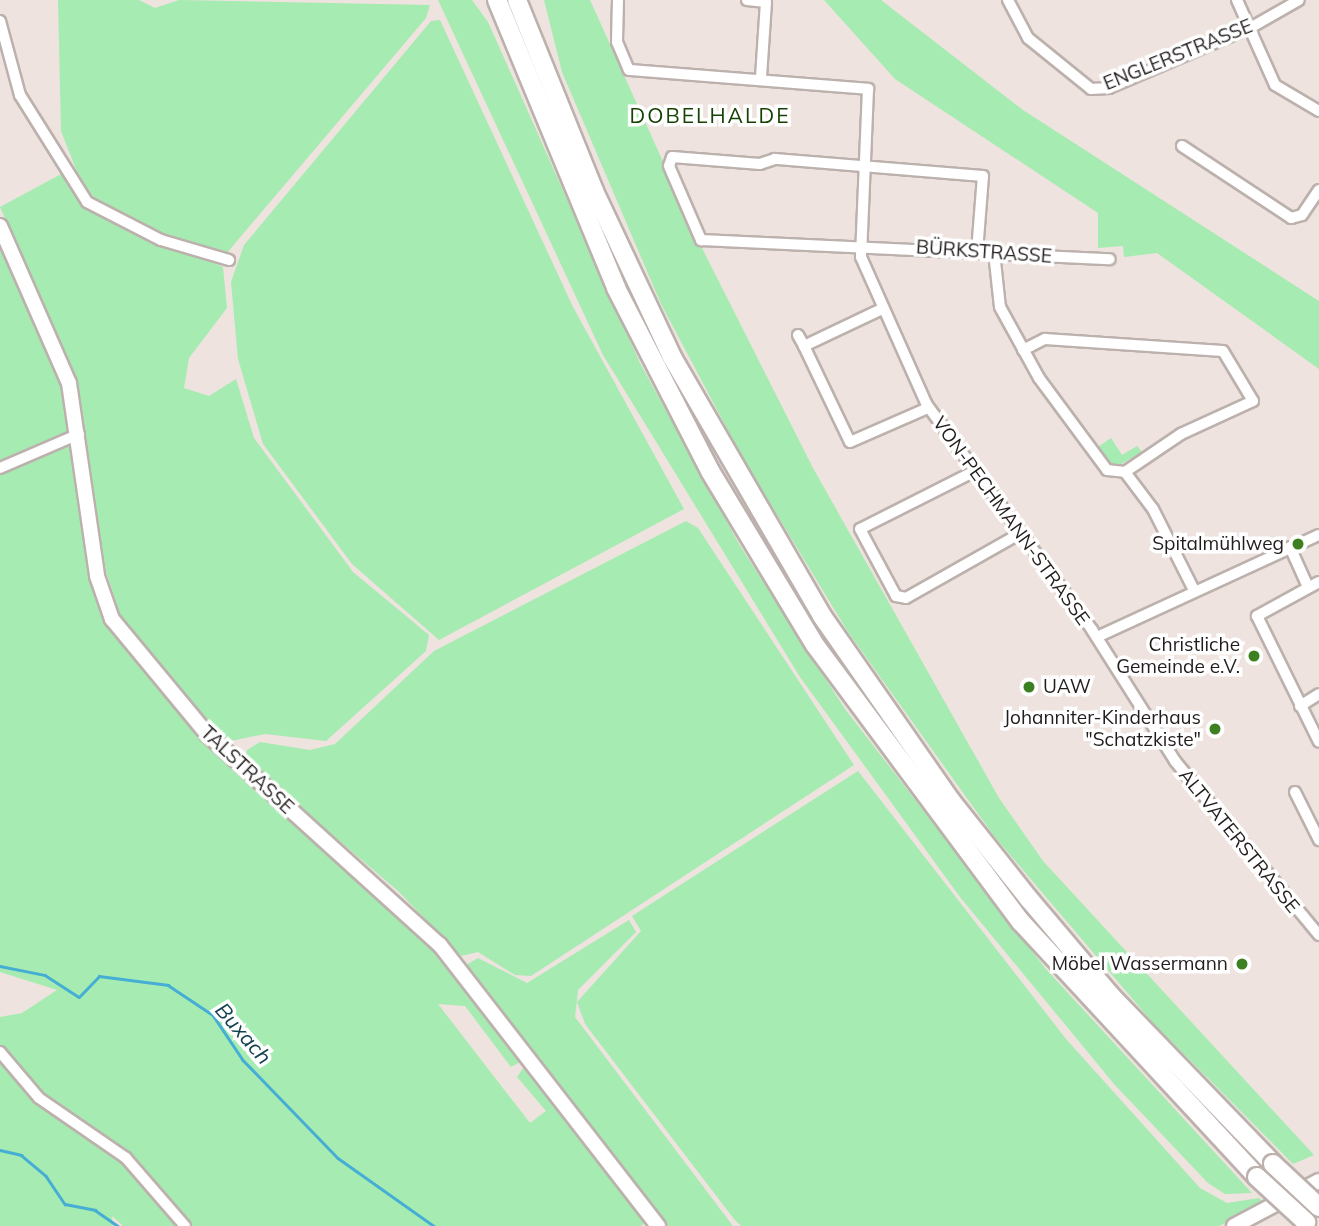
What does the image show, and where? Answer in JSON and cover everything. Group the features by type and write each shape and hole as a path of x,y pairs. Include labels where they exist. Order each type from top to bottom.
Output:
{"highway":[{"path":"497,0 588,231 656,369 815,645 1021,922 1257,1177 1308,1224"},
{"path":"517,0 660,334 822,616 943,790 1029,899 1111,996 1273,1164 1319,1207"}],"street":[{"path":"618,0 617,42 629,71 761,78 766,2 747,0"},
{"name":"ENGLERSTRASSE","path":"1008,0 1028,38 1091,89 1109,88 1250,28 1299,0"},
{"path":"1237,0 1275,85 1319,111"},
{"path":"0,21 20,95 78,193 141,231 229,260"},
{"name":"VON-PECHMANN-STRASSE","path":"761,78 862,87 870,94 859,245 882,309 928,408 971,473 1097,637"},
{"path":"1182,146 1291,218 1302,215 1319,190"},
{"name":"BÜRKSTRASSE","path":"865,166 672,158 669,166 701,240 859,245 1110,259"},
{"path":"865,166 982,176 977,252"},
{"name":"TALSTRASSE","path":"0,226 58,350 79,434 100,591 137,656 253,779 440,945 658,1226"},
{"path":"994,252 1000,307 1023,350 1107,470 1125,472 1181,434 1253,401 1223,351 1045,339 1023,350"},
{"path":"804,346 882,309"},
{"path":"798,335 850,442 928,408"},
{"path":"0,468 79,434"},
{"path":"1125,472 1153,509 1194,590"},
{"path":"971,473 860,529 896,596 906,598 1019,534"},
{"path":"1097,637 1194,590 1319,535"},
{"path":"1290,547 1308,587"},
{"path":"1319,582 1260,611 1258,626 1319,742"},
{"name":"ALTVATERSTRASSE","path":"1097,637 1175,761 1319,935"},
{"path":"1300,706 1319,694"},
{"path":"1295,792 1319,840"},
{"path":"0,1052 39,1098 126,1158 185,1226"},
{"path":"1234,1226 1319,1181"}],"green space":[{"path":"58,0 139,0 155,8 179,0 430,5 426,18 226,254 152,234 88,200 61,131"},
{"path":"438,0 472,0 488,22 640,363 739,544 845,709 1045,968 1252,1193 1225,1194 1208,1183 1114,1084 960,897 800,677 603,355"},
{"path":"544,0 590,0 702,248 813,468 999,798 1043,861 1314,1155 1293,1164 1153,1023 994,836 848,632 742,457 661,304 562,72"},
{"path":"824,0 881,0 1023,110 1319,301 1319,369 1157,253 1124,257 1123,246 1098,248 1098,213 895,79"},
{"path":"440,20 573,307 684,509 439,640 352,564 263,444 238,359 231,282 244,245 431,21"},
{"path":"63,173 100,214 223,267 227,308 189,358 184,388 209,396 236,379 254,438 353,572 429,635 426,651 326,741 265,734 226,742 121,618 106,571 73,370 0,207"},
{"path":"0,238 66,390 71,433 0,464"},
{"path":"1111,438 1122,455 1137,446 1142,452 1114,468 1098,447"},
{"path":"71,444 116,633 126,650 236,770 418,929 520,1062 511,1067 465,1006 438,1004 530,1123 546,1111 517,1077 524,1067 646,1222 641,1226 188,1226 130,1157 3,1062 45,1107 124,1160 180,1226 123,1226 112,1216 113,1226 0,1226 0,1017 22,1013 57,990 0,972 0,472"},
{"path":"686,521 698,528 854,765 531,976 515,975 478,952 461,956 398,891 245,760 247,750 260,742 310,750 335,744 434,651"},
{"path":"858,771 1066,1039 1200,1188 1227,1203 1259,1198 1265,1204 1219,1226 741,1226 734,1219 585,1024 577,1002 641,931 632,916"},
{"path":"629,920 636,932 578,990 575,1017 733,1226 668,1226 466,965 478,958 527,983"}],"waterway":[{"name":"Buxach","path":"0,966 45,975 79,997 99,976 168,985 213,1015 243,1060 338,1158 434,1226"},
{"name":"Buxach","path":"0,1150 21,1155 46,1176 65,1204 95,1210 118,1226"}],"place":[{"name":"Spitalmühlweg","path":"1298,544"},
{"name":"Christliche Gemeinde e.V.","path":"1254,656"},
{"name":"UAW","path":"1029,687"},
{"name":"Johanniter-Kinderhaus \"Schatzkiste\"","path":"1215,729"},
{"name":"Möbel Wassermann","path":"1242,964"}],"district":[{"name":"DOBELHALDE","path":"710,115"}]}
